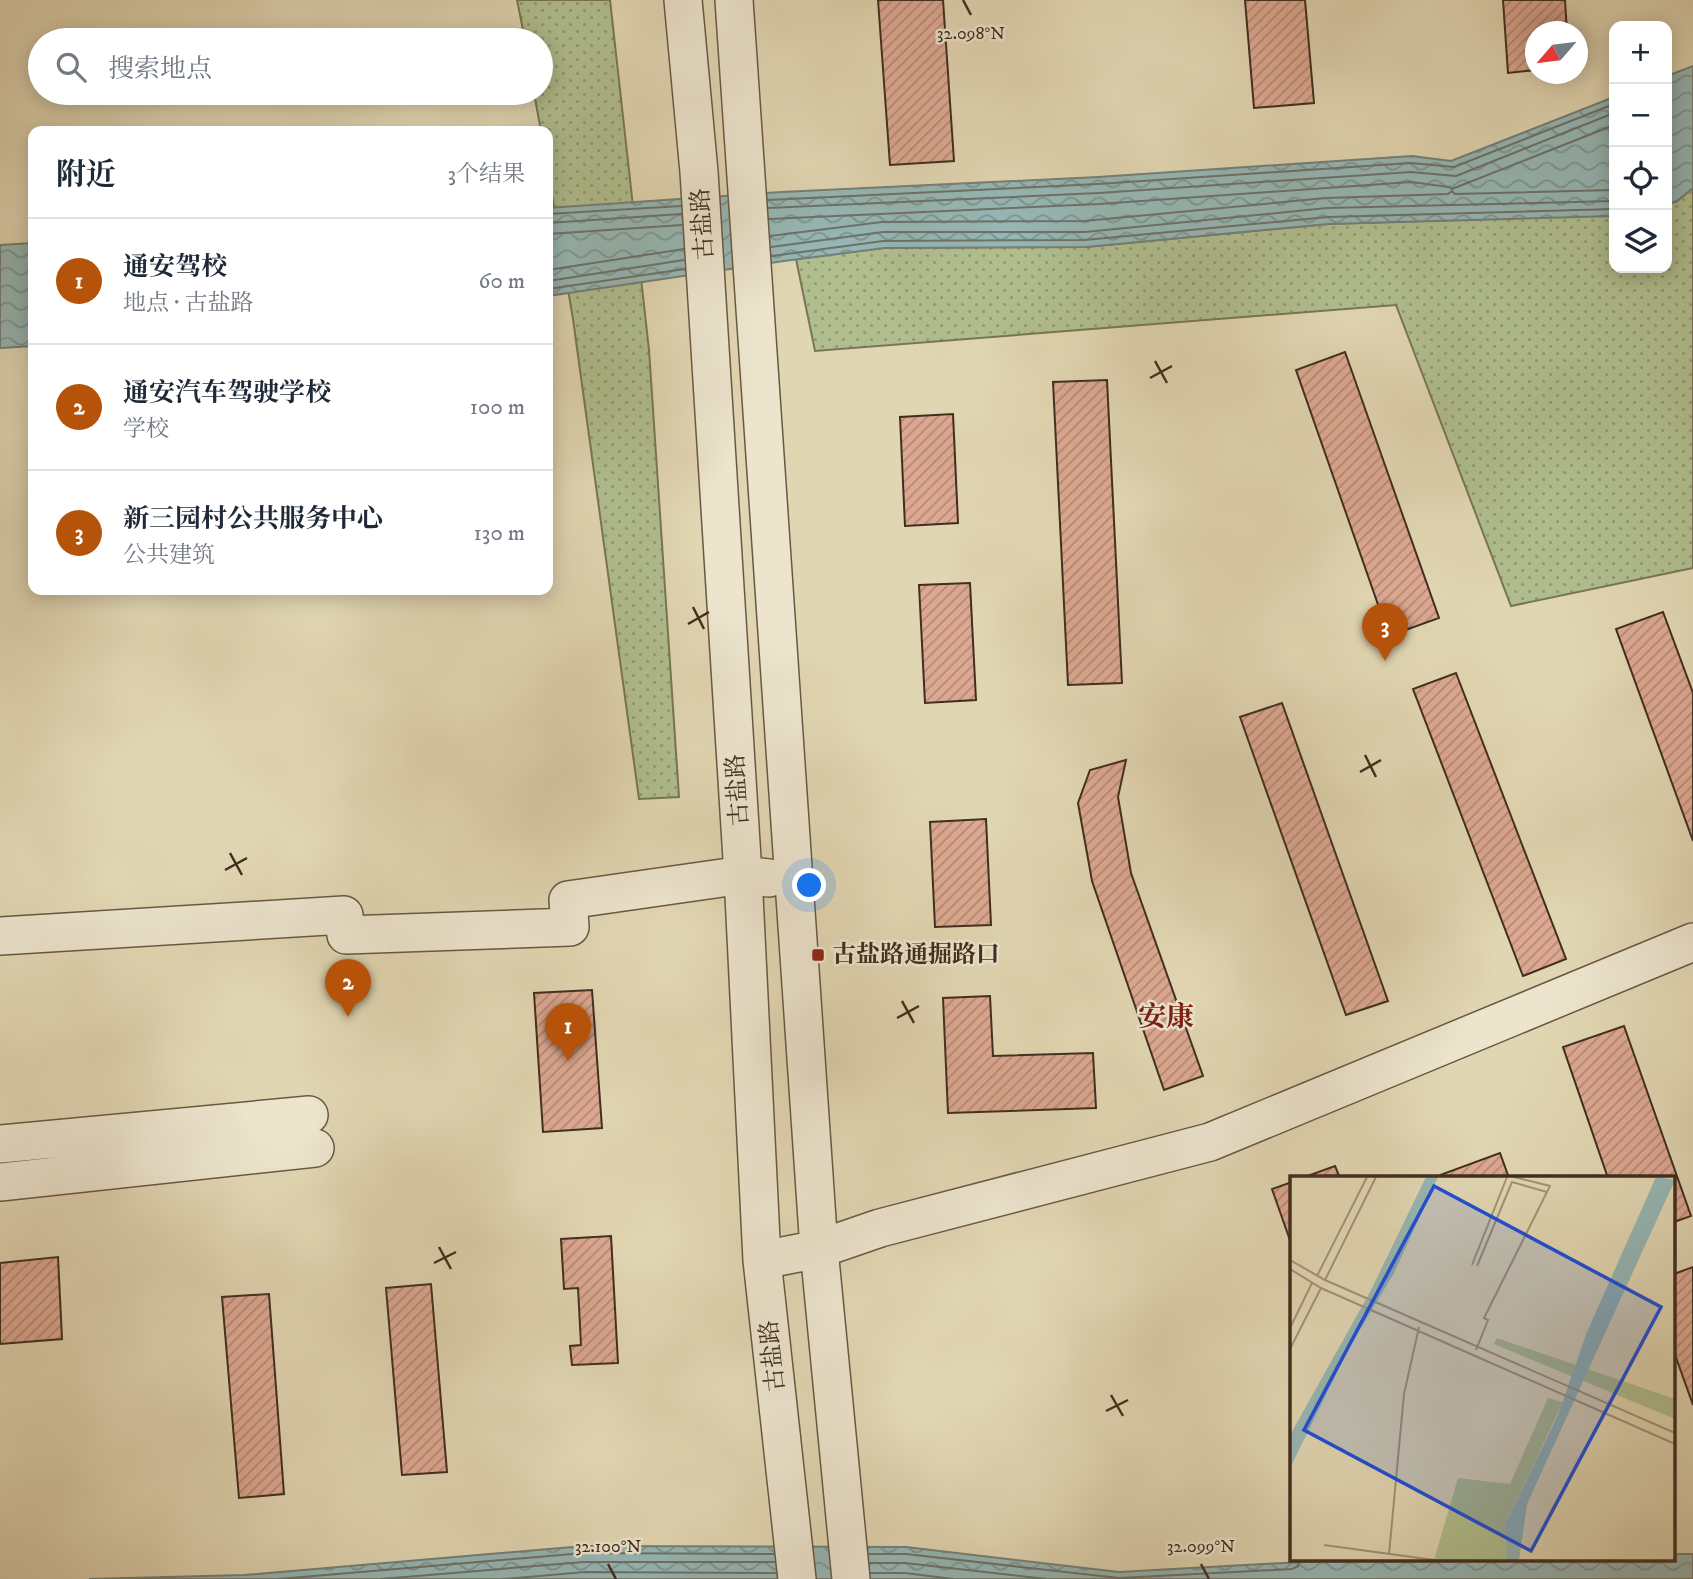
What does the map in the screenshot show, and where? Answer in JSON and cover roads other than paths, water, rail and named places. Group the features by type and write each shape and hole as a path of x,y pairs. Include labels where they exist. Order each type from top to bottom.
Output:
{"street":[{"name":"古盐路","path":"683,0 699,172 743,876 762,1260 797,1579"},
{"name":"古盐路","path":"734,0 818,1249 850,1579"},
{"path":"14,935 344,915 346,935 570,927 568,900 743,876 794,880"},
{"path":"762,1260 818,1249 880,1228 1210,1142 1693,942"},
{"path":"0,1144 312,1132 0,1182"}],"water":[{"path":"1693,66 1693,188 1672,202 1672,84 1672,74"},
{"path":"1609,99 1609,216 1328,224 1086,247 884,248 553,295 553,208 782,192 1098,177 1412,156 1451,161"},
{"path":"28,243 28,346 0,348 0,245"},
{"path":"584,1546 906,1547 1119,1572 1301,1562 1676,1562 1676,1554 1693,1554 1693,1579 89,1579 244,1575"}],"place":[{"name":"新三园村公共服务中心","path":"1385,661"},
{"name":"古盐路通掘路口","path":"818,955"},
{"name":"通安汽车驾驶学校","path":"348,1017"},
{"name":"通安驾校","path":"568,1061"}],"district":[{"name":"安康","path":"1166,1017"}]}
